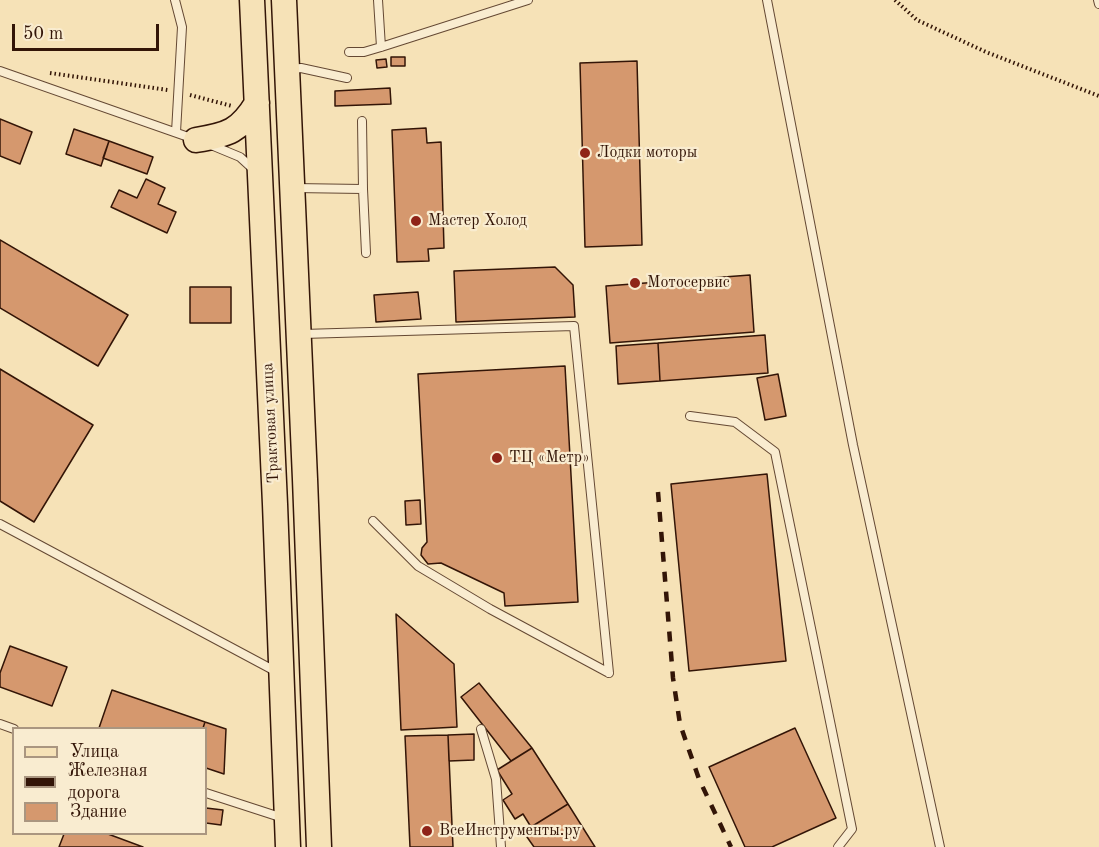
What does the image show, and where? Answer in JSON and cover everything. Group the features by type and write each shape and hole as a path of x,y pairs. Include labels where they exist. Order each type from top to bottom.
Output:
{"main road":[{"name":"Трактовая улица","path":"252,0 288,847"},
{"name":"Трактовая улица","path":"284,0 319,847"},
{"path":"186,136 217,137 235,130 248,117 257,103"}],"lane":[{"path":"175,0 182,27 178,92 186,136"},
{"path":"378,0 381,47"},
{"path":"349,52 364,52 528,0"},
{"path":"767,0 853,445 940,847"},
{"path":"287,69 301,68 346,78"},
{"path":"0,71 240,157 248,162 260,179"},
{"path":"362,121 366,253"},
{"path":"292,188 363,189"},
{"path":"298,334 574,326 609,673 490,609 418,566 373,521"},
{"path":"690,416 735,422 775,452 852,829 838,847"},
{"path":"0,524 281,674"},
{"path":"481,729 496,779 501,847"},
{"path":"207,793 287,820"}],"path":[{"path":"896,0 917,20 986,52 1099,96"},
{"path":"47,72 178,92 232,106"}],"building":[{"path":"391,57 405,57 405,66 391,66"},
{"path":"386,59 387,67 377,68 376,60"},
{"path":"637,61 642,245 585,247 580,63"},
{"path":"390,88 391,104 335,106 335,91"},
{"path":"0,119 32,132 20,164 0,156"},
{"path":"426,128 427,143 441,142 444,248 428,249 429,261 397,262 392,130"},
{"path":"74,129 109,141 101,166 66,154"},
{"path":"109,141 153,157 147,174 103,158"},
{"path":"146,179 165,188 158,204 176,212 167,233 111,207 119,190 137,198"},
{"path":"0,240 128,315 98,366 0,308"},
{"path":"555,267 573,285 575,317 456,322 454,271"},
{"path":"750,275 754,332 610,343 606,286"},
{"path":"190,287 231,287 231,323 190,323"},
{"path":"418,292 421,319 376,322 374,295"},
{"path":"765,335 768,373 660,381 658,343"},
{"path":"658,343 660,381 618,384 616,346"},
{"name":"ТЦ «Метр»","path":"565,366 578,602 505,606 504,593 441,563 428,564 421,555 422,548 427,542 418,374"},
{"path":"0,369 93,425 34,522 0,501"},
{"path":"778,374 786,416 765,420 757,378"},
{"path":"767,474 786,661 689,671 671,484"},
{"path":"420,500 421,524 406,525 405,501"},
{"path":"396,614 454,664 457,727 401,730"},
{"path":"10,646 67,667 52,706 0,687 0,673"},
{"path":"479,683 532,748 511,761 461,697"},
{"path":"112,690 205,722 203,727 99,727"},
{"path":"205,722 226,729 224,774 207,768 207,727 203,727"},
{"path":"795,728 836,818 772,847 745,847 709,767"},
{"path":"474,734 474,760 449,761 448,735"},
{"path":"448,735 453,847 410,847 405,736"},
{"path":"532,748 568,804 531,827 523,814 515,819 503,800 512,794 497,770"},
{"path":"568,804 595,847 534,847 527,837 534,832 531,827"},
{"path":"207,808 223,810 221,825 207,823"},
{"path":"64,835 111,835 143,847 59,847"}],"railway":[{"path":"658,492 673,678 680,724 699,779 731,847"}],"place":[{"name":"Лодки моторы","path":"585,153"},
{"name":"Мастер Холод","path":"416,221"},
{"name":"Мотосервис","path":"635,283"},
{"name":"ТЦ «Метр»","path":"497,458"},
{"name":"ВсеИнструменты.ру","path":"427,831"}]}
